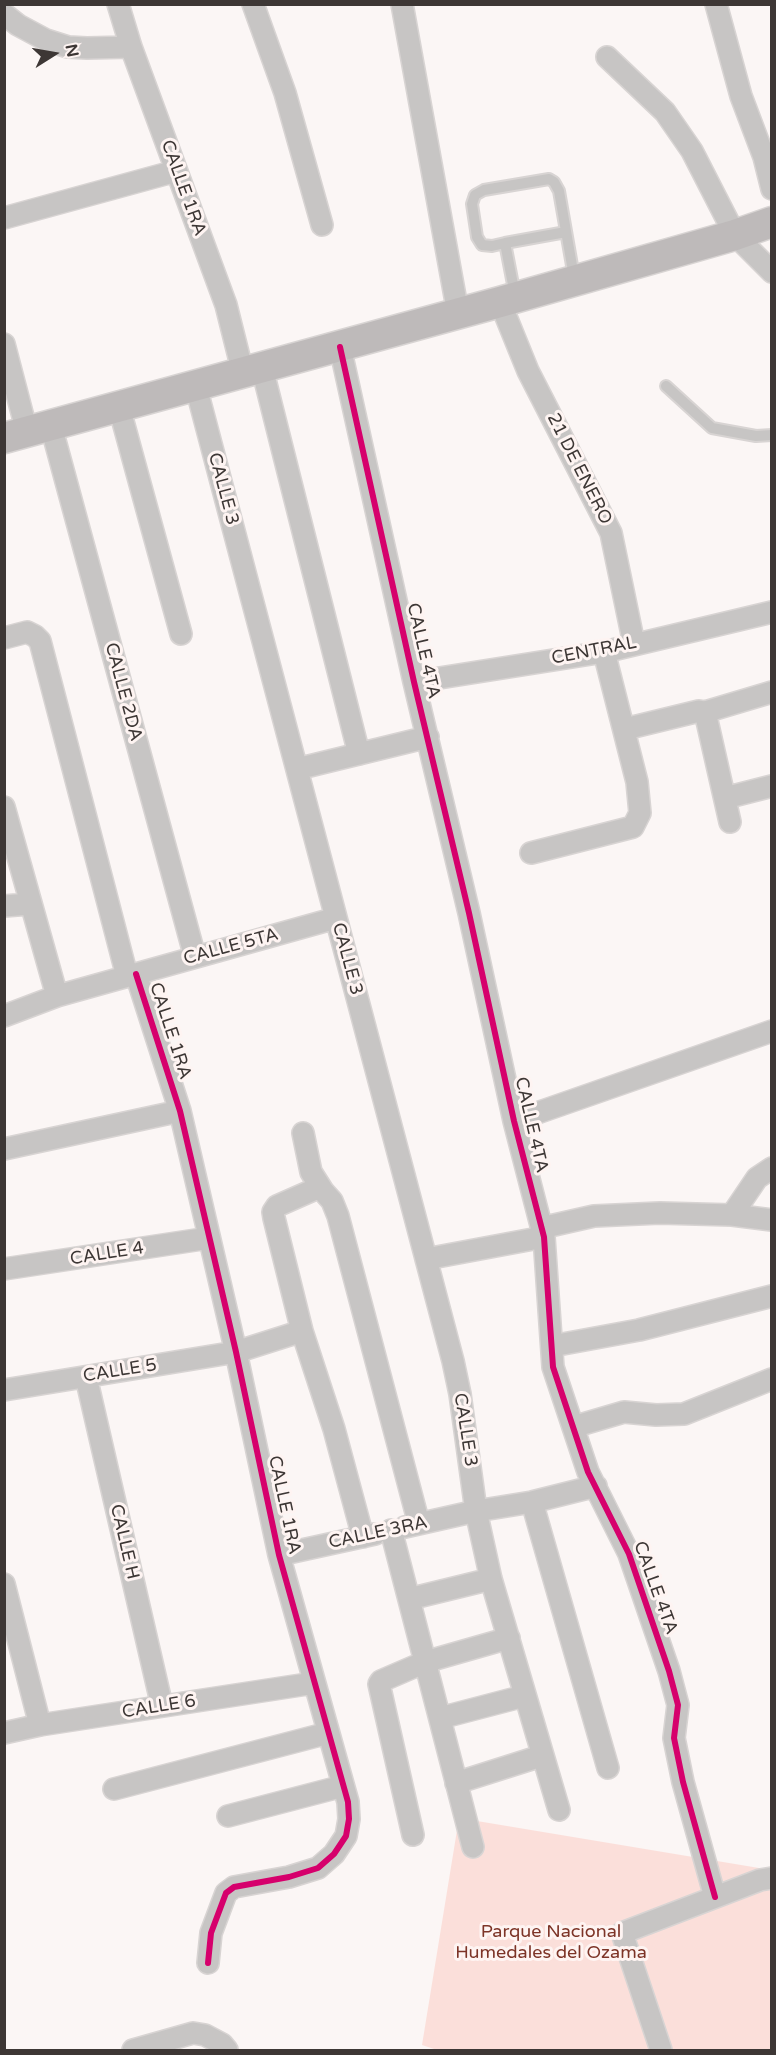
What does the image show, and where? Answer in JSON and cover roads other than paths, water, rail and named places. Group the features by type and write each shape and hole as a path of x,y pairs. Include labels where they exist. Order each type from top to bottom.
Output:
{"main road":[{"path":"28,432 507,300 735,235 771,222"}],"street":[{"name":"CALLE 1RA","path":"118,4 131,47 176,171 253,370 359,754"},
{"path":"253,4 285,93 322,225"},
{"path":"402,4 458,313"},
{"path":"716,4 741,96 764,156 771,189"},
{"path":"4,14 37,35 68,47 131,47"},
{"path":"607,57 665,112 692,151 735,235 771,272"},
{"path":"4,218 176,171"},
{"name":"21 DE ENERO","path":"507,300 528,371 611,532 633,644"},
{"name":"CALLE 2DA","path":"4,344 28,432 195,957"},
{"name":"CALLE 4TA","path":"340,347 514,1121 543,1233 553,1367 588,1472 629,1554 669,1671 678,1705 674,1738 676,1749 715,1897"},
{"name":"CALLE 3","path":"196,387 460,1394 476,1511 491,1579 559,1810"},
{"path":"119,408 181,634"},
{"name":"CENTRAL","path":"414,682 604,652 771,612"},
{"name":"CALLE 1RA","path":"4,638 27,632 40,641 131,975 180,1111 236,1352 279,1555 348,1802 349,1819 345,1836 334,1854 318,1868 289,1877 234,1887 226,1893 212,1933 208,1963"},
{"path":"531,853 633,827 640,813 638,782 604,652"},
{"path":"625,729 699,711 705,712 771,692"},
{"path":"705,712 730,822"},
{"path":"297,769 428,737"},
{"path":"725,798 771,786"},
{"path":"4,807 57,996"},
{"path":"4,906 30,904"},
{"name":"CALLE 5TA","path":"4,1016 57,996 336,918"},
{"path":"514,1121 771,1031"},
{"path":"4,1149 180,1111"},
{"path":"303,1133 311,1172 332,1201 338,1216 418,1524"},
{"path":"732,1215 757,1178 771,1168"},
{"path":"320,1187 277,1206 273,1212 302,1331 334,1429 363,1537"},
{"path":"426,1259 543,1233 594,1216 660,1213 732,1215 771,1220"},
{"name":"CALLE 4","path":"4,1269 209,1238"},
{"path":"552,1346 639,1330 771,1296"},
{"name":"CALLE 5","path":"4,1390 236,1352 302,1331"},
{"name":"CALLE H","path":"86,1377 162,1706"},
{"path":"573,1427 624,1412 656,1415 684,1414 771,1379"},
{"name":"CALLE 3RA","path":"279,1555 476,1511 532,1502 596,1486"},
{"path":"532,1502 608,1768"},
{"path":"391,1530 473,1847"},
{"path":"409,1599 491,1579"},
{"path":"4,1584 40,1725"},
{"path":"413,1835 381,1681 425,1662 509,1638"},
{"name":"CALLE 6","path":"4,1733 40,1725 314,1683"},
{"path":"440,1718 524,1696"},
{"path":"114,1789 328,1733"},
{"path":"456,1783 542,1756"},
{"path":"228,1816 343,1786"},
{"path":"661,2050 622,1933 760,1880 771,1878"},
{"path":"133,2050 193,2033 205,2036 225,2047"}],"lane":[{"path":"566,232 492,246 482,245 477,237 472,204 475,195 484,190 549,179 554,182 559,191 566,232 574,281"},
{"path":"505,243 507,300"},
{"path":"666,386 712,428 756,436 771,435"}],"park label":[{"name":"Parque Nacional Humedales del Ozama","path":"551,1942"}]}
